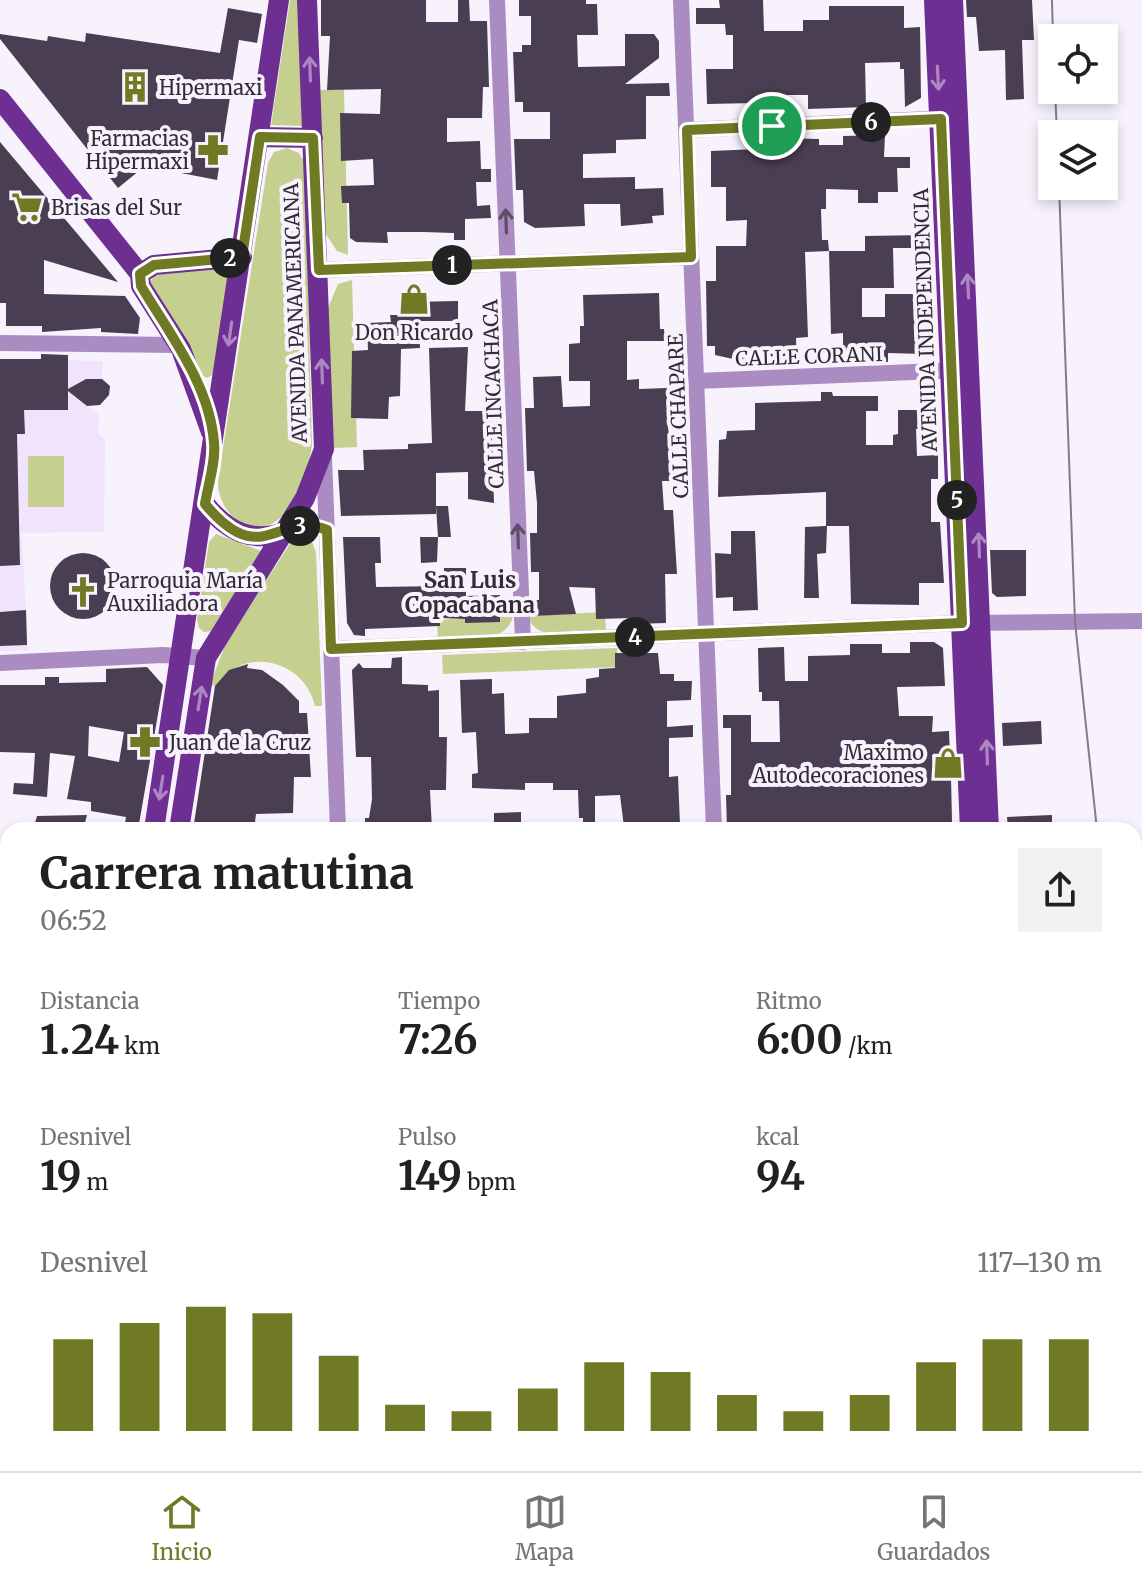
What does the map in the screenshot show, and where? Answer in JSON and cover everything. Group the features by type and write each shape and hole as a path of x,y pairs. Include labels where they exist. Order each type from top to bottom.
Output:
{"main road":[{"name":"AVENIDA PANAMERICANA","path":"155,822 279,0"},
{"name":"AVENIDA PANAMERICANA","path":"180,822 206,658 287,531 305,498 324,449 307,0"},
{"name":"AVENIDA INDEPENDENCIA","path":"934,0 950,118"},
{"name":"AVENIDA INDEPENDENCIA","path":"953,0 950,118 972,623 988,822"},
{"path":"0,99 140,274 141,286 179,345 204,405 214,443"},
{"path":"260,137 313,138"},
{"path":"140,274 154,265 242,257"},
{"path":"205,504 232,531 255,537 287,531"},
{"name":"AVENIDA INDEPENDENCIA","path":"970,822 972,623"}],"street":[{"name":"CALLE INCACHACA","path":"497,0 523,642"},
{"name":"CALLE CHAPARE","path":"681,0 714,822"},
{"path":"687,130 950,118"},
{"path":"319,270 691,257"},
{"path":"0,343 179,345"},
{"name":"CALLE CORANI","path":"696,381 961,370"},
{"path":"324,449 338,822"},
{"path":"287,531 304,524 327,530"},
{"path":"331,649 972,623 1142,621"},
{"path":"0,663 181,655 206,658"}],"shaded area":[{"path":"0,359 103,361 102,379 86,379 75,385 74,395 99,415 98,433 105,440 104,532 19,533 22,539 28,650 0,651"}],"green space":[{"path":"290,0 298,0 302,126 271,125"},
{"path":"344,89 348,255 337,251 325,233 319,90"},
{"path":"287,148 299,153 305,163 312,445 305,475 293,503 280,518 258,528 237,521 229,513 219,492 218,480 268,163 274,152"},
{"path":"219,267 228,278 214,374 207,378 199,373 149,286 154,275"},
{"path":"352,280 357,447 332,448 328,308 338,284"},
{"path":"28,456 64,456 64,507 28,507"},
{"path":"216,534 261,551 211,631 204,632 199,628 197,619 209,542"},
{"path":"300,537 312,541 316,553 322,706 315,706 309,690 299,678 286,668 272,663 242,665 228,673 217,686 210,685 225,645 291,542"},
{"path":"605,612 606,632 573,635 540,631 527,616"},
{"path":"513,616 509,626 493,636 438,639 437,620"},
{"path":"617,648 618,667 443,674 442,655"}],"building":[{"path":"321,0 426,0 426,22 458,22 458,0 469,0 470,21 487,21 489,87 483,87 482,118 447,118 447,142 480,141 481,169 491,169 491,182 476,182 477,206 490,205 491,218 465,219 465,240 454,240 454,233 423,232 387,232 388,243 356,242 350,238 349,203 342,203 341,186 374,185 373,159 341,161 340,113 380,114 381,89 327,90 330,36 321,36"},
{"path":"519,0 586,0 586,4 597,4 598,35 577,35 578,67 625,66 625,34 654,34 659,41 659,58 625,84 669,83 670,96 646,96 646,139 616,140 616,153 583,154 583,178 635,177 635,189 663,188 664,215 652,216 653,223 621,226 620,204 584,204 585,226 535,228 524,222 523,190 516,190 514,139 550,139 550,112 523,112 523,102 515,102 513,52 522,52 522,45 531,45 531,16 519,16"},
{"path":"719,0 763,0 764,31 803,31 803,20 829,20 829,6 904,6 904,28 920,27 921,98 905,107 904,69 900,69 900,62 865,63 866,107 808,109 808,95 779,95 779,112 755,112 755,103 707,104 706,69 733,69 733,35 726,35 725,24 696,24 696,8 720,8"},
{"path":"966,0 1032,0 1034,40 1022,40 1024,99 1006,100 1005,50 979,51 976,17 967,17"},
{"name":"Hipermaxi","path":"228,8 262,14 257,43 239,40 217,180 145,166 118,188 0,39 0,34 47,41 48,36 85,42 86,33 220,53"},
{"path":"885,135 884,157 910,157 910,168 897,168 898,192 878,192 878,203 858,203 858,190 826,189 826,209 821,209 822,240 828,240 829,251 805,252 808,337 796,338 797,365 784,365 784,358 733,359 715,355 715,346 707,346 706,281 716,281 716,246 746,246 747,220 726,221 726,187 711,187 711,151 781,148 781,138 819,139 819,145 843,145 843,136"},
{"path":"0,142 118,282 44,260 44,294 125,296 140,318 138,334 101,332 101,328 42,332 42,326 6,326 6,303 0,303"},
{"path":"928,235 928,248 893,248 894,288 862,288 862,317 885,317 885,294 916,294 916,316 922,316 924,354 888,353 888,362 843,363 843,333 831,334 829,251 865,251 865,236"},
{"path":"659,293 660,329 664,329 665,341 627,341 627,380 639,379 639,389 667,388 667,420 673,465 683,465 684,481 662,481 664,510 673,510 677,574 665,574 666,623 634,624 634,618 596,619 595,588 569,587 576,614 533,616 532,600 539,600 539,572 531,572 530,533 537,533 537,503 534,471 527,471 525,408 534,408 533,377 561,376 563,407 590,406 590,381 569,381 569,344 580,343 580,326 584,326 583,295"},
{"path":"458,301 458,321 419,321 420,348 401,349 400,396 389,397 388,419 351,418 352,351 368,350 367,323 391,322 390,315 410,315 410,302"},
{"path":"468,347 465,411 491,411 494,503 468,499 468,472 436,473 436,514 341,516 338,470 364,470 363,450 408,449 408,444 432,443 429,348"},
{"path":"41,354 68,355 68,389 86,379 102,379 110,386 109,395 100,405 87,406 68,391 68,410 24,410 25,434 17,434 20,565 0,566 0,359 41,359"},
{"path":"821,392 832,392 833,396 878,396 878,411 866,411 866,445 893,445 893,435 898,434 898,410 924,410 924,429 916,429 917,456 938,455 938,479 931,479 931,522 940,522 944,583 919,583 919,605 851,604 849,526 827,526 826,553 817,554 819,598 804,598 805,527 826,526 826,492 718,497 719,440 726,439 727,431 755,430 755,403 821,401"},
{"path":"436,506 448,506 451,537 438,537"},
{"path":"731,531 755,531 758,610 733,611 733,597 716,598 715,553 731,554"},
{"path":"343,537 380,537 381,563 375,563 376,587 444,586 444,568 466,568 466,596 500,595 500,622 465,623 465,619 440,618 440,626 365,629 365,636 354,635 347,623"},
{"path":"420,537 438,537 437,562 421,563"},
{"path":"990,550 1026,550 1026,596 997,597 992,593"},
{"name":"Parroquia María Auxiliadora","path":"83,553 96,556 106,563 113,573 116,586 113,599 106,609 96,616 83,619 70,616 60,609 53,599 50,586 53,573 60,563 70,556"},
{"path":"26,610 27,645 0,646 0,612"},
{"path":"910,642 934,642 943,648 945,686 897,687 899,716 933,716 932,732 949,731 950,755 932,755 934,778 951,777 952,822 727,822 726,795 731,795 731,728 723,728 723,715 751,715 751,742 780,742 779,701 762,701 762,692 759,692 758,648 784,647 785,681 808,681 808,656 850,655 850,644 882,644 882,653 910,653"},
{"path":"615,653 658,653 660,674 674,674 674,681 692,681 691,700 667,701 667,727 693,725 693,737 669,738 669,777 678,776 680,822 623,822 620,795 595,796 595,822 583,822 583,818 579,818 578,790 553,790 553,783 525,783 525,790 472,788 472,774 478,773 476,732 462,733 460,680 492,679 492,694 504,693 505,734 529,733 529,718 557,718 557,696 586,693 586,679 599,677 599,669 615,668"},
{"path":"402,657 402,684 428,685 428,691 439,690 439,737 447,737 446,790 430,790 432,822 365,822 365,818 369,818 372,799 371,757 356,757 352,670 359,663 363,668 391,668 392,658"},
{"path":"248,664 247,668 262,670 299,701 299,713 307,713 311,777 294,777 293,813 256,814 255,822 194,822 215,686 229,670"},
{"path":"147,667 163,685 139,822 125,822 126,817 91,811 91,802 67,799 75,756 50,753 47,797 13,794 14,783 33,784 35,753 0,752 0,685 45,685 45,677 59,677 59,683 106,682 106,669","holes":["89,726 124,732 119,762 88,756"]},
{"path":"1041,721 1042,744 1003,746 1002,723"},
{"path":"521,812 521,822 494,822 494,813"},
{"path":"87,815 85,822 35,822 37,816"},
{"path":"1052,815 1052,822 1007,822 1007,817"}],"tram line":[{"path":"1052,0 1053,24"},
{"path":"1056,104 1056,120"},
{"path":"1060,200 1075,622 1096,822"}],"place":[{"name":"Hipermaxi","path":"135,87"},
{"name":"Farmacias Hipermaxi","path":"213,150"},
{"name":"Brisas del Sur","path":"27,207"},
{"name":"Don Ricardo","path":"414,299"},
{"name":"Parroquia María Auxiliadora","path":"83,592"},
{"name":"Juan de la Cruz","path":"145,742"},
{"name":"Maximo Autodecoraciones","path":"948,763"}],"district":[{"name":"San Luis Copacabana","path":"470,592"}],"route":[{"path":"941,119 962,623 331,649 327,530 304,524 272,536 255,537 232,531 205,504 214,443 204,405 181,349 141,286 140,274 154,265 242,257 260,137 313,138 319,270 691,257 687,130 772,126 941,119"}]}
